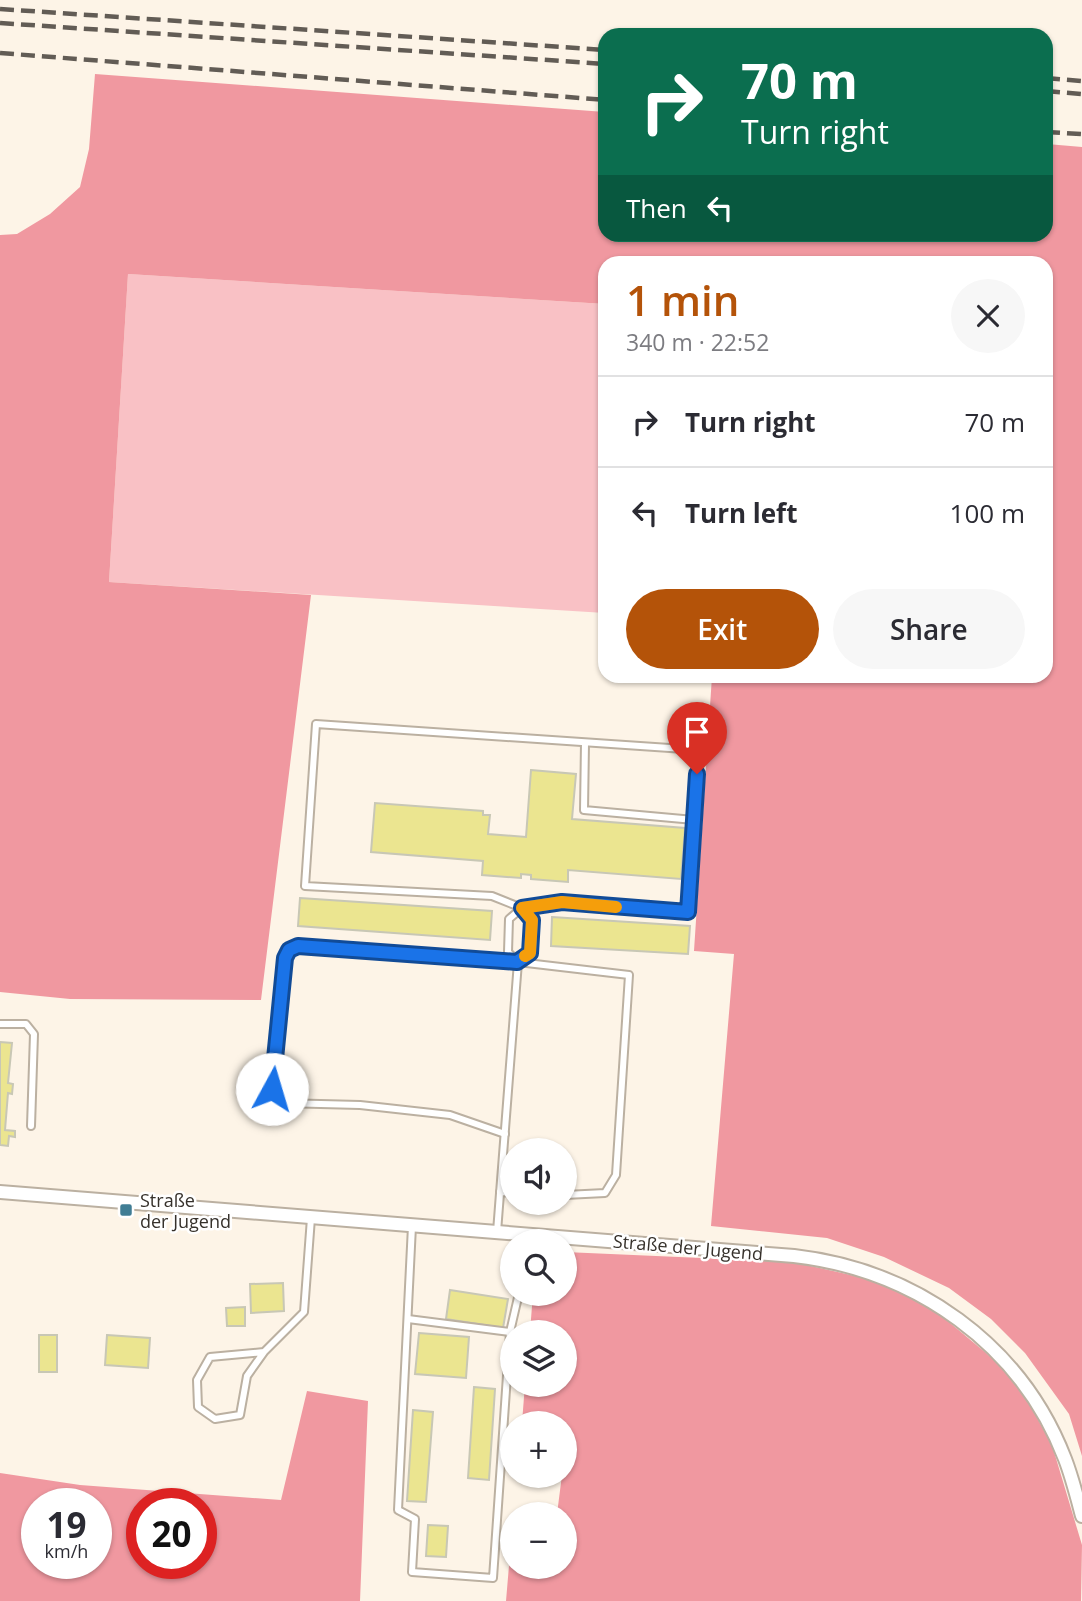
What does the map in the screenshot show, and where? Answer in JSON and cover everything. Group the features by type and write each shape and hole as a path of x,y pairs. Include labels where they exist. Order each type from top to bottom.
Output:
{"street":[{"name":"Straße der Jugend","path":"0,1192 498,1232"},
{"name":"Straße der Jugend","path":"577,1241 820,1259 849,1265 903,1285 937,1304 979,1335 1028,1389 1062,1452 1082,1516"}],"lane":[{"path":"505,1138 517,962 508,952 509,919 522,908 562,902 688,912 699,750 316,724 305,886 492,896 522,908 532,920 530,953 517,962"},
{"path":"585,743 584,810 694,820"},
{"path":"505,1134 450,1115 360,1105 281,1102 272,1089 285,958 289,950 298,946 625,973 630,981 616,1175 605,1193 577,1194"},
{"path":"0,1024 26,1024 34,1034 31,1126"},
{"path":"498,1232 500,1192"},
{"path":"264,1352 210,1357 197,1380 198,1407 215,1419 240,1415 247,1376 264,1352 304,1312 311,1218"},
{"path":"412,1226 398,1510 415,1519 412,1572 493,1578 506,1397"},
{"path":"408,1319 500,1331"}],"shaded area":[{"path":"95,74 598,111 598,242 1053,242 1053,145 1082,147 1082,1456 1069,1414 1025,1353 991,1319 949,1288 884,1257 827,1238 711,1226 734,954 694,951 712,683 1053,683 1053,256 598,256 598,304 128,274 109,582 311,595 261,1000 70,999 0,992 0,235 17,234 50,214 80,187 89,149"},
{"path":"128,274 598,304 598,613 109,582"},
{"path":"577,1253 793,1262 882,1282 937,1312 998,1363 1024,1394 1052,1445 1082,1545 1081,1601 506,1601 508,1579 577,1579 577,1502 559,1502 560,1488 577,1488 577,1411 523,1411 524,1397 577,1397 577,1320 531,1320 532,1306 577,1306"},
{"path":"307,1391 368,1401 360,1601 0,1601 0,1473 80,1485 126,1488 126,1579 217,1579 217,1495 281,1500"}],"building":[{"path":"531,770 576,774 572,819 685,828 681,879 568,870 568,882 531,879 531,875 521,874 521,878 482,875 483,861 371,852 375,803 483,811 483,815 490,815 488,834 526,837"},
{"path":"300,898 492,911 490,940 298,926"},
{"path":"552,917 690,926 688,954 551,946"},
{"path":"0,1042 12,1043 8,1083 13,1084 12,1094 8,1093 5,1130 15,1131 15,1137 9,1136 8,1146 0,1145"},
{"path":"283,1283 284,1311 251,1313 250,1284"},
{"path":"450,1290 500,1298 500,1306 507,1306 504,1320 500,1320 500,1328 446,1319"},
{"path":"245,1307 245,1326 227,1326 226,1308"},
{"path":"419,1333 469,1337 466,1378 415,1374"},
{"path":"39,1335 57,1335 57,1372 39,1372"},
{"path":"107,1335 150,1338 148,1368 105,1365"},
{"path":"474,1387 495,1389 489,1480 468,1478"},
{"path":"413,1410 433,1412 426,1502 407,1501"},
{"path":"428,1525 448,1526 446,1557 426,1556"}],"railway":[{"path":"0,9 598,49"},
{"path":"0,23 598,63"},
{"path":"0,53 598,99"},
{"path":"1053,79 1082,81"},
{"path":"1053,92 1082,94"},
{"path":"1053,132 1082,134"}],"slow traffic":[{"path":"525,956 530,953 532,920 522,908 562,902 616,907"}],"place":[{"name":"Straße der Jugend","path":"126,1210"}],"route":[{"path":"272,1089 285,958 289,950 298,946 517,962 530,953 532,920 522,908 562,902 688,912 697,774"}]}
